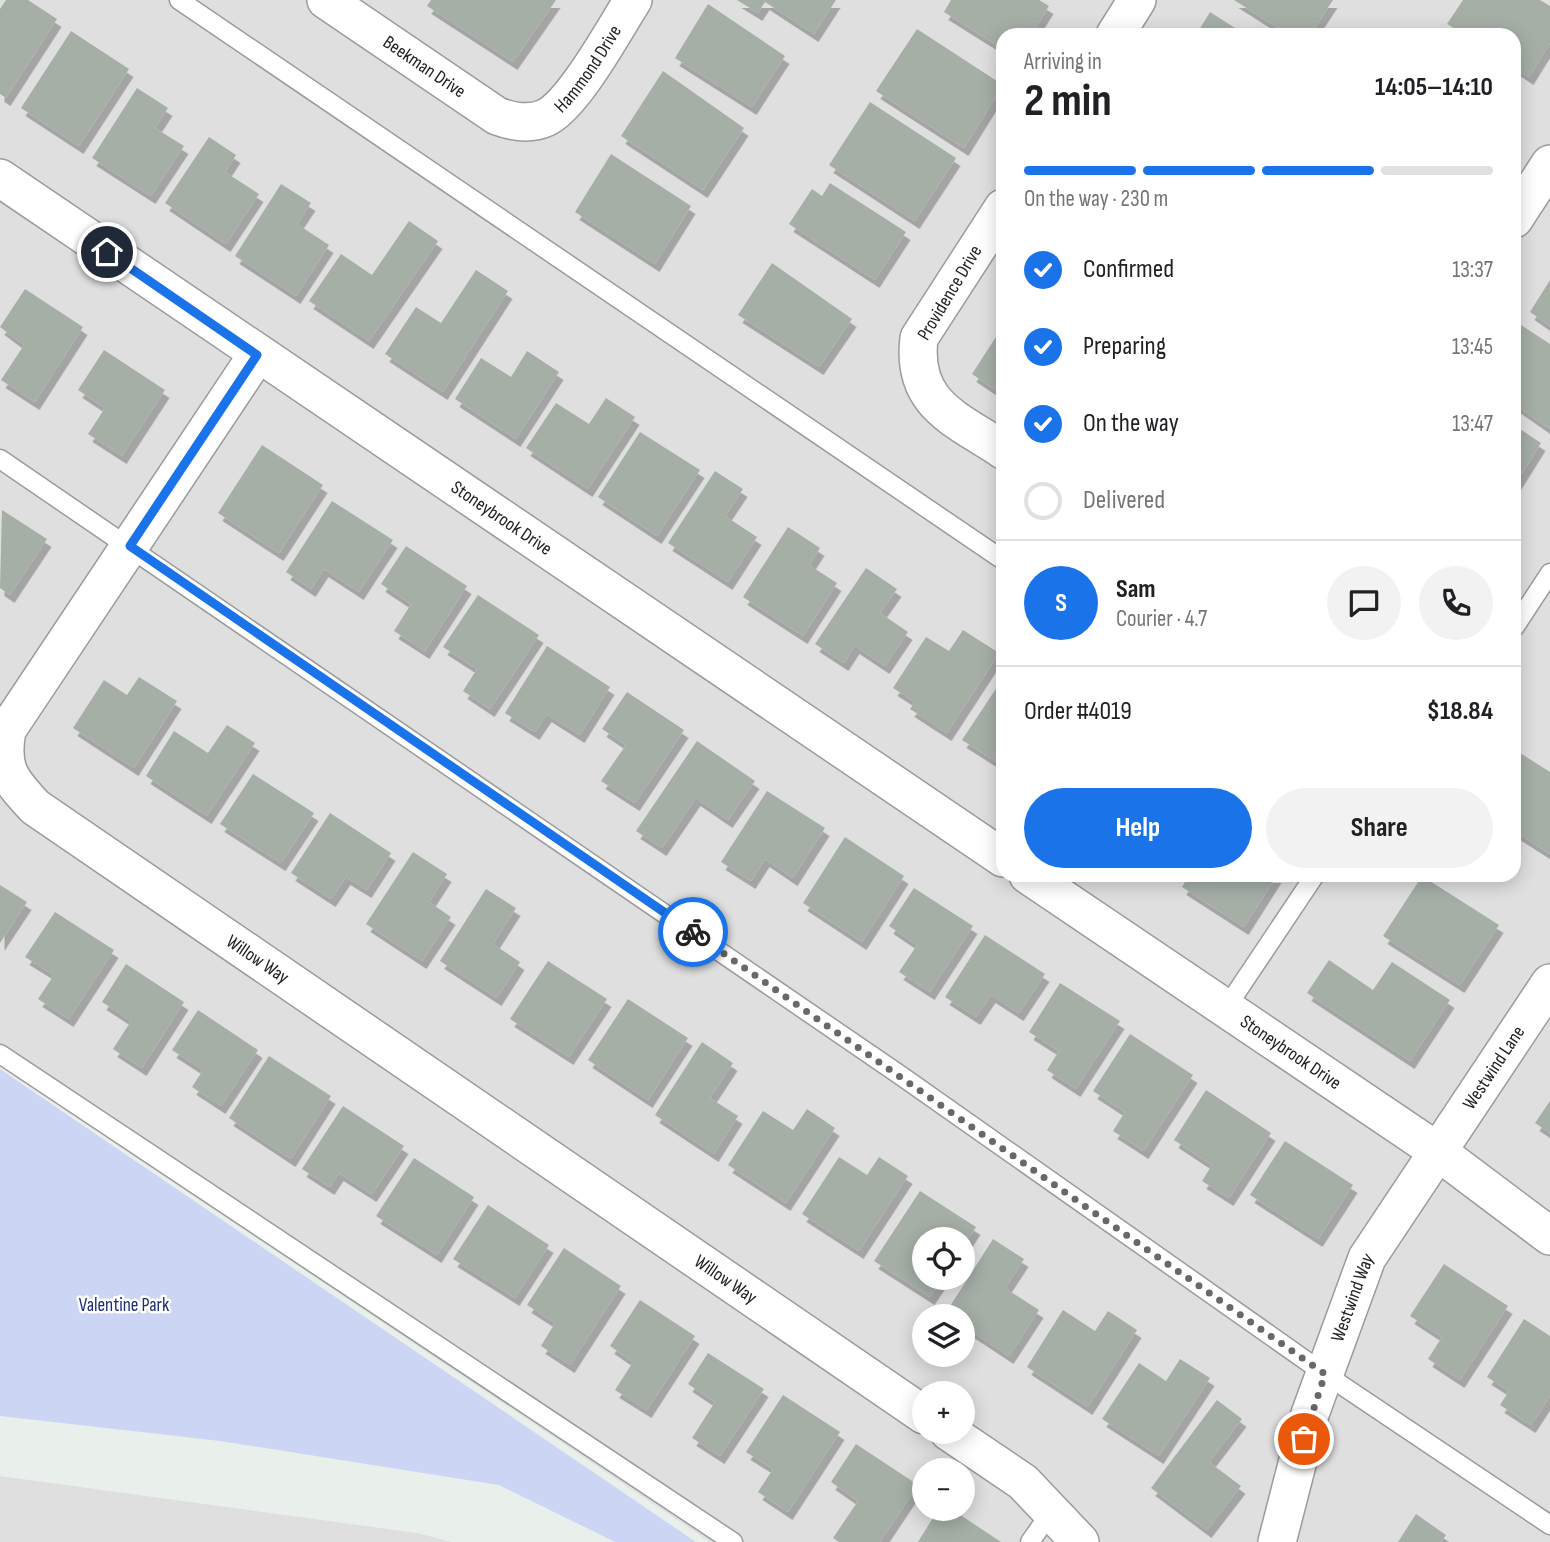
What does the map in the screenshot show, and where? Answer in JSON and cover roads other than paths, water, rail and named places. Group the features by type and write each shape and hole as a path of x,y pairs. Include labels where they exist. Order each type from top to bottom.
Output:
{"street":[{"name":"Beekman Drive","path":"326,0 497,116 512,122 529,122"},
{"name":"Hammond Drive","path":"529,122 545,118 569,97 633,0"},
{"path":"1119,28 1137,0"},
{"path":"1521,208 1550,163"},
{"name":"Stoneybrook Drive","path":"0,178 257,355 996,853"},
{"name":"Providence Drive","path":"996,219 919,338 916,361 922,384 935,404 996,445"},
{"name":"Willow Way","path":"257,355 8,730 2,754 12,782 35,807 912,1407"},
{"name":"Stoneybrook Drive","path":"1038,882 1437,1151 1550,1236"},
{"name":"Westwind Lane","path":"1437,1151 1550,983"},
{"name":"Westwind Way","path":"1276,1542 1310,1413 1367,1258 1437,1151"},
{"path":"967,1444 1023,1482 1080,1542"}],"lane":[{"path":"179,0 996,555"},
{"path":"0,458 900,1075 1325,1374 1550,1525"},
{"path":"1521,617 1550,573"},
{"path":"1226,1008 1310,882"},
{"path":"0,1054 733,1542"},
{"path":"1030,1542 1051,1512"}],"park label":[{"name":"Valentine Park","path":"124,1305"}]}
